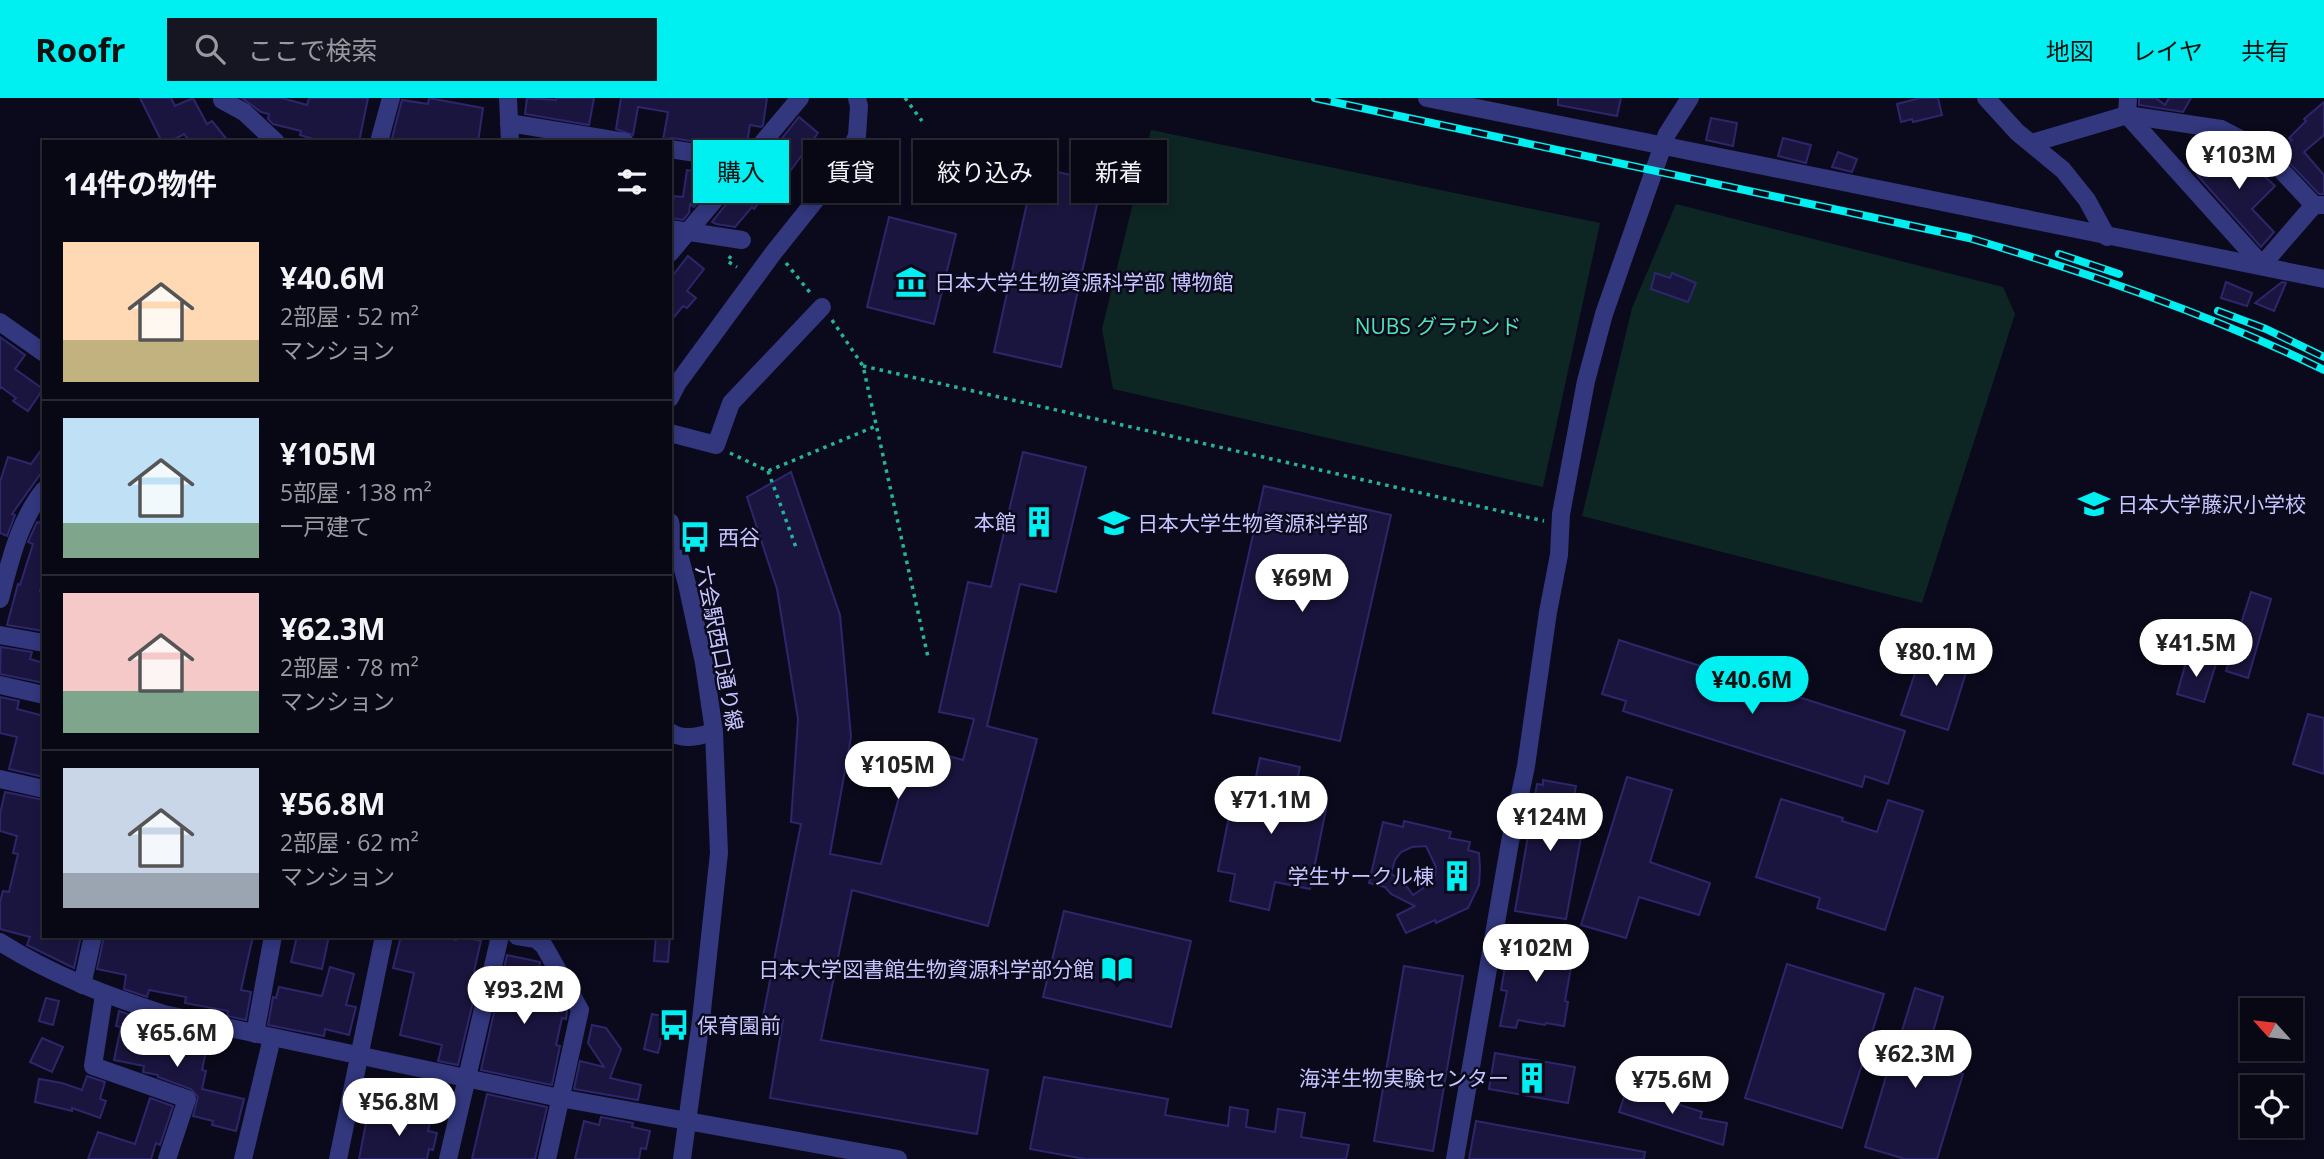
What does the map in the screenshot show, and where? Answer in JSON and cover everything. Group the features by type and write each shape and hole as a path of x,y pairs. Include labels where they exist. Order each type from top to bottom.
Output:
{"street":[{"path":"380,140 391,98"},
{"path":"508,98 510,140"},
{"path":"765,140 800,98"},
{"path":"672,394 774,252 842,167 857,136 857,98"},
{"path":"1427,98 2324,279"},
{"path":"1455,1159 1510,842 1526,766 1571,460 1590,367 1604,314 1663,145 1690,98"},
{"path":"1986,98 2017,132 2063,170 2087,200 2107,237"},
{"path":"222,100 244,113 274,140"},
{"path":"2032,144 2127,107 2221,129 2262,150 2319,205 2262,265"},
{"path":"2127,107 2262,265"},
{"path":"509,123 613,140"},
{"path":"672,149 693,153"},
{"path":"672,248 679,230 706,203"},
{"path":"679,230 742,240"},
{"path":"672,434 716,446 731,403 822,307"},
{"path":"0,322 42,352"},
{"path":"0,599 18,537 27,515 42,493"},
{"name":"六会駅西口通り線","path":"672,529 704,663 714,732 719,853 682,1159"},
{"path":"0,635 42,643"},
{"path":"0,685 42,695"},
{"path":"672,733 694,737 714,732"},
{"path":"0,779 42,789"},
{"path":"82,985 93,938"},
{"path":"243,1159 264,1036 273,938"},
{"path":"338,1159 384,938"},
{"path":"448,1159 500,938"},
{"path":"530,938 536,939 544,946 579,1010 548,1159"},
{"path":"0,942 39,966 104,995 164,1014 559,1098 898,1159"},
{"path":"104,995 93,1066 187,1099 167,1159"}],"path":[{"path":"905,98 922,121"},
{"path":"789,266 799,279"},
{"path":"928,657 863,366 1561,524"},
{"path":"768,471 876,426"},
{"path":"716,446 768,471 797,551"}],"green space":[{"name":"NUBS グラウンド","path":"1151,130 1600,223 1543,487 1113,389 1102,329 1133,203 1167,203 1167,140 1149,140"},
{"path":"1676,204 2003,287 2015,314 1922,603 1582,516 1632,308"}],"building":[{"path":"140,98 171,98 175,106 193,98 207,124 212,121 227,140 189,140 184,134 173,140 161,140"},
{"path":"242,98 282,98 307,105 309,98 368,98 359,140 316,140 300,135 301,131 273,124 268,119 269,114 261,112"},
{"path":"429,98 483,108 478,140 392,140 402,100 428,104"},
{"path":"527,98 594,98 589,125 525,114"},
{"path":"621,98 767,98 763,125 750,125 748,140 663,140 668,112 638,107 633,135 616,129"},
{"path":"1558,98 1621,98 1617,116 1558,105"},
{"path":"1920,98 1938,98 1942,115 1901,122 1897,104"},
{"path":"2139,98 2156,98 2165,105 2169,98 2191,98 2183,112 2139,105"},
{"path":"2324,102 2324,135 2304,152 2324,175 2324,194 2319,194 2279,152 2292,140 2289,138 2306,121 2304,119"},
{"path":"799,117 818,133 813,140 803,140 803,154 789,173 789,140 781,140"},
{"path":"1711,118 1737,123 1733,146 1706,140"},
{"path":"1783,138 1811,145 1806,163 1778,156"},
{"path":"2221,150 2229,158 2237,150 2249,156 2246,159 2275,186 2252,209 2274,232 2261,247 2197,175"},
{"path":"1838,152 1857,159 1852,172 1832,167"},
{"path":"687,170 693,171 693,203 698,203 694,207 690,204 689,213 683,220 672,218 674,196 683,197"},
{"path":"1057,172 1071,175 1071,203 1097,203 1061,367 994,352 1027,203 1057,203"},
{"path":"727,203 759,203 735,227 712,222"},
{"path":"889,217 956,234 934,324 867,307"},
{"path":"688,256 704,269 687,291 696,298 687,308 683,306 672,320 672,276"},
{"path":"1655,273 1670,278 1672,273 1696,283 1688,302 1651,289"},
{"path":"2226,282 2252,293 2247,306 2221,298"},
{"path":"2282,282 2286,283 2274,311 2255,303"},
{"path":"0,337 25,355 15,369 42,390 28,411 13,401 16,398 1,387 0,389"},
{"path":"42,449 42,472 12,514 15,515 7,536 0,533 0,482 8,457 31,464"},
{"path":"1023,452 1086,467 1056,592 1020,584 987,726 1037,739 988,926 852,890 821,1040 988,1070 977,1134 770,1098 783,1020 763,1016 801,824 791,822 798,719 777,589 747,497 791,472 840,615 851,737 830,854 881,864 906,771 935,779 941,754 963,760 974,719 939,712 968,582 991,587"},
{"path":"1264,486 1391,515 1340,741 1213,713"},
{"path":"42,520 42,631 7,625 33,544 28,542 37,522"},
{"path":"2251,592 2271,599 2248,678 2226,671"},
{"path":"1619,640 1738,678 1740,670 1788,685 1786,693 1905,731 1888,784 1865,776 1862,787 1623,711 1626,701 1602,694"},
{"path":"1924,646 1970,660 1948,730 1901,715"},
{"path":"1,647 32,652 30,659 42,662 42,683 0,674"},
{"path":"2188,655 2216,664 2204,702 2177,694"},
{"path":"0,697 19,701 17,709 42,715 42,777 9,769 17,737 0,733"},
{"path":"2308,714 2324,718 2324,774 2293,764"},
{"path":"1260,758 1300,767 1293,798 1327,804 1310,889 1275,882 1269,910 1230,901 1235,874 1218,871 1235,787 1253,790"},
{"path":"1627,777 1672,790 1650,862 1710,883 1699,915 1639,897 1626,938 1581,925"},
{"path":"1543,780 1576,786 1568,830 1582,832 1566,919 1515,911 1537,784 1543,785"},
{"path":"5,792 42,800 42,938 81,938 74,968 27,945 30,937 0,929 0,902 3,891 9,892 18,854 13,853 17,836 0,831 0,814"},
{"path":"1781,799 1843,818 1842,821 1877,832 1888,800 1923,811 1885,930 1817,908 1820,898 1756,877"},
{"name":"学生サークル棟","path":"1404,821 1451,832 1449,838 1470,842 1468,850 1479,853 1480,869 1479,885 1468,908 1406,933 1397,915 1415,906 1391,894 1385,887 1369,883 1383,822 1403,827","holes":["1426,846 1436,867 1431,883 1413,895 1402,880 1391,874 1395,860 1401,852 1412,847"]},
{"name":"日本大学図書館生物資源科学部分館","path":"1064,911 1191,941 1171,1027 1043,997"},
{"path":"104,938 253,938 241,990 251,992 246,1020 227,1016 228,1011 185,1003 186,997 149,990 147,997 124,989 126,975 97,969"},
{"path":"297,938 329,938 322,969 291,962"},
{"path":"400,938 468,938 481,941 474,971 480,973 458,1065 438,1061 442,1045 400,1035 414,973 393,968"},
{"path":"656,938 670,938 668,962 654,961"},
{"path":"1510,938 1574,950 1565,1001 1568,1002 1564,1026 1518,1020 1516,1028 1500,1026 1507,991 1501,990"},
{"path":"507,955 540,962 536,986 543,987 541,996 561,1000 567,1011 566,1019 562,1018 556,1045 560,1046 552,1085 481,1070"},
{"path":"1787,964 1884,994 1842,1128 1745,1098"},
{"path":"1404,966 1463,976 1433,1151 1374,1141"},
{"path":"330,967 354,974 346,1005 356,1007 349,1035 325,1029 324,1036 268,1025 273,997 276,998 279,987 322,996"},
{"path":"1915,988 1943,997 1924,1063 1963,1074 1937,1159 1905,1159 1865,1147"},
{"path":"46,998 59,1001 53,1025 39,1021"},
{"path":"119,1011 142,1019 139,1034 189,1045 192,1033 209,1037 202,1070 206,1071 202,1089 244,1099 236,1131 212,1125 213,1121 193,1116 198,1097 191,1089 158,1075 143,1072 144,1066 114,1060 121,1027 116,1026"},
{"path":"652,1014 667,1017 658,1053 644,1049"},
{"path":"592,1025 606,1028 621,1049 610,1078 641,1085 638,1100 574,1089 580,1061 604,1067 588,1043"},
{"path":"42,1038 63,1047 52,1072 30,1062"},
{"name":"海洋生物実験センター","path":"1495,1053 1575,1067 1568,1103 1489,1089"},
{"path":"87,1076 105,1082 100,1099 106,1101 100,1118 72,1108 72,1111 35,1102 39,1079 82,1090"},
{"path":"1044,1077 1168,1099 1165,1115 1228,1126 1230,1107 1248,1110 1246,1127 1275,1132 1278,1109 1305,1113 1301,1137 1349,1145 1346,1159 1085,1159 1030,1149"},
{"path":"1627,1088 1702,1112 1700,1118 1727,1123 1723,1145 1619,1112"},
{"path":"487,1094 547,1107 535,1159 472,1159"},
{"path":"150,1098 173,1106 160,1145 156,1143 151,1159 88,1159 98,1132 135,1144"},
{"path":"411,1105 433,1110 428,1131 437,1133 433,1150 429,1149 427,1159 359,1159 367,1118 406,1128"},
{"path":"601,1117 633,1123 632,1127 650,1131 646,1149 641,1148 639,1159 575,1159 584,1121 599,1125"},
{"path":"1476,1121 1645,1152 1644,1159 1469,1159"}],"railway":[{"path":"1315,98 1969,238 2150,296 2238,331 2324,370"},
{"path":"2059,254 2119,274"},
{"path":"2218,311 2266,329 2324,357"}],"place":[{"name":"日本大学生物資源科学部 博物館","path":"911,282"},
{"name":"日本大学藤沢小学校","path":"2094,504"},
{"name":"本館","path":"1039,522"},
{"name":"日本大学生物資源科学部","path":"1114,523"},
{"name":"西谷","path":"695,537"},
{"name":"学生サークル棟","path":"1457,876"},
{"name":"日本大学図書館生物資源科学部分館","path":"1117,969"},
{"name":"保育園前","path":"674,1025"},
{"name":"海洋生物実験センター","path":"1532,1078"}]}
